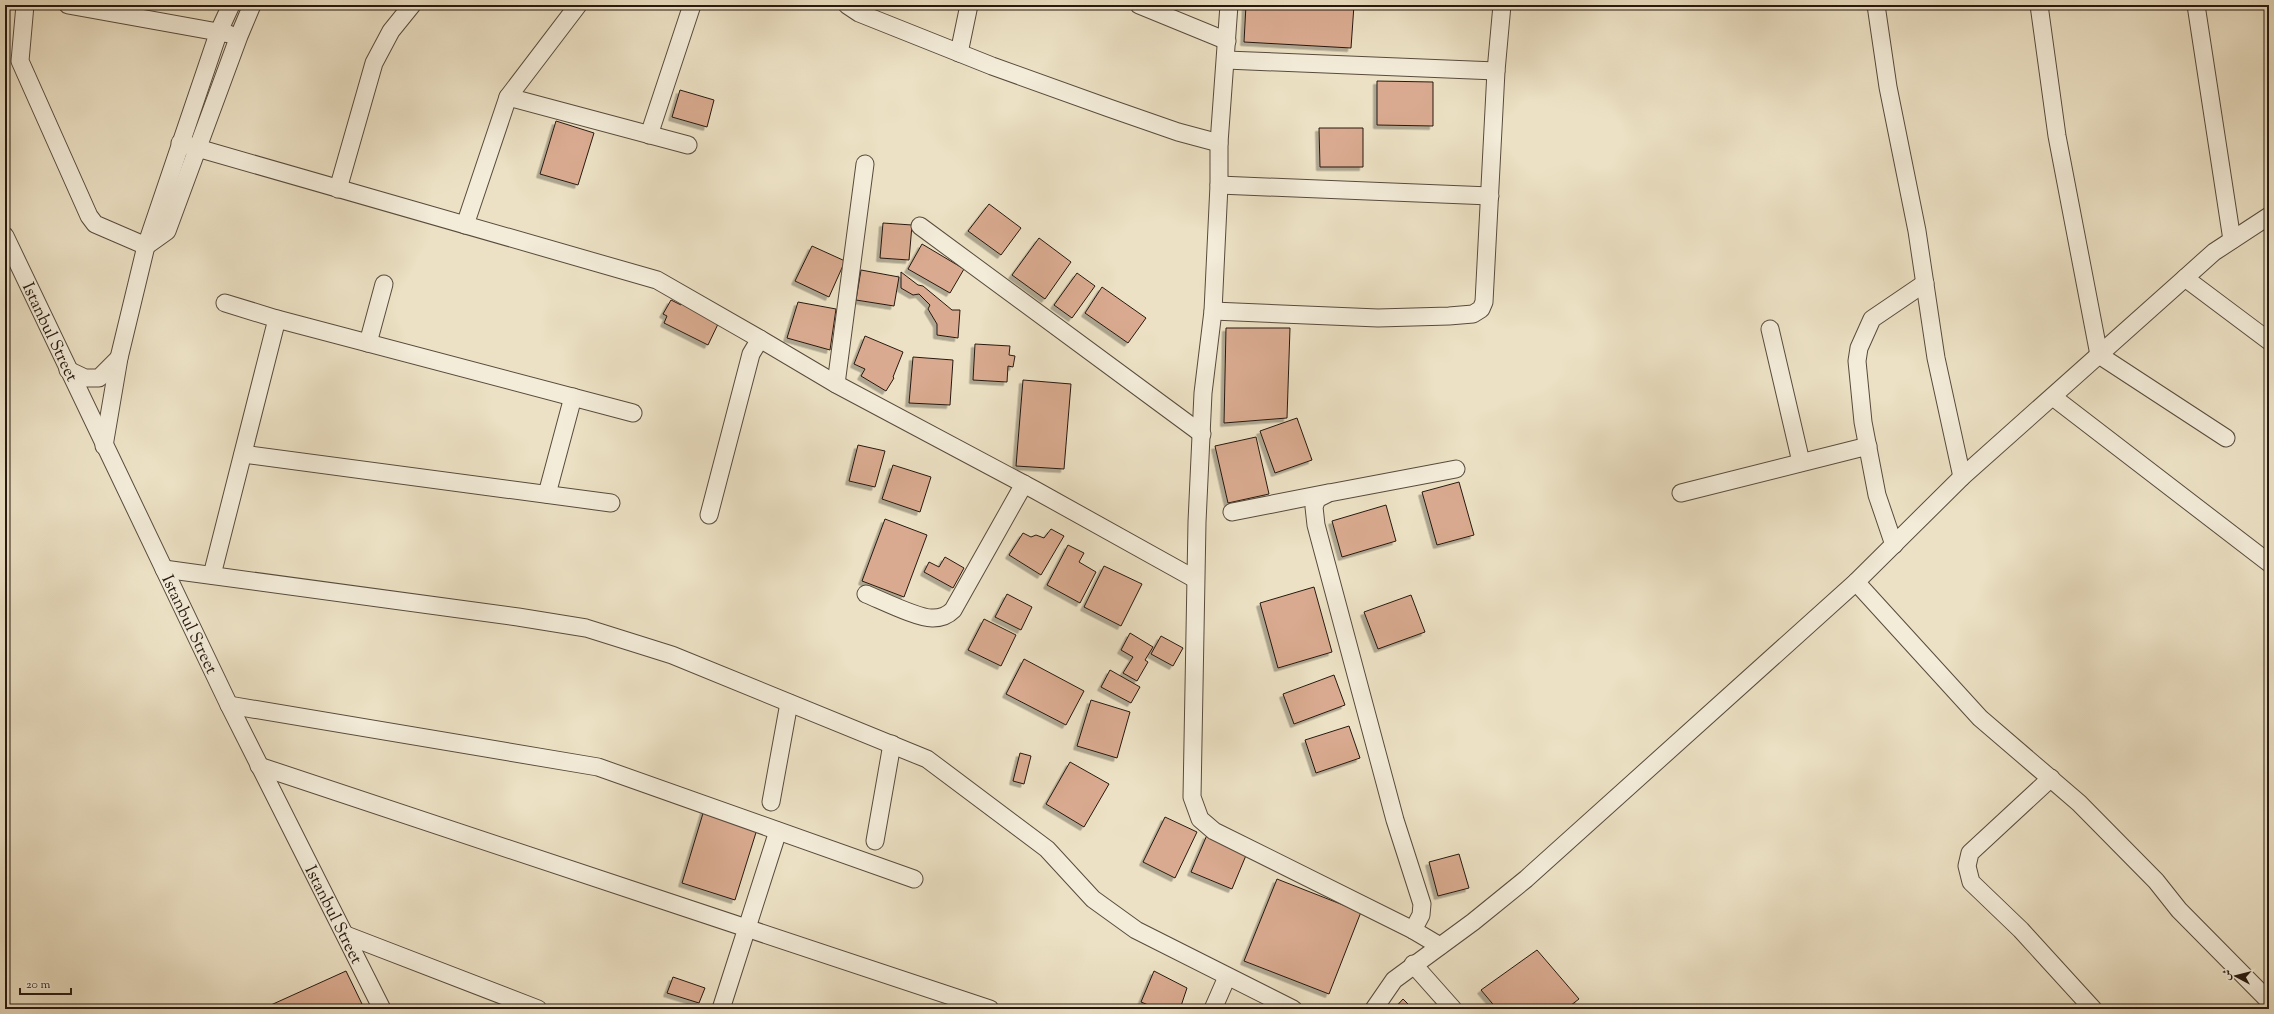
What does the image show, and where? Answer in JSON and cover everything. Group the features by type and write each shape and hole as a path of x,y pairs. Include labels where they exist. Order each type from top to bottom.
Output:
{"street":[{"path":"25,5 20,61 89,216 96,224 146,246"},
{"path":"68,5 124,10 239,36"},
{"path":"104,446 119,358 146,246 180,143 230,5"},
{"path":"146,246 167,231 239,36 252,5"},
{"path":"338,189 374,63 392,31 412,5"},
{"path":"465,225 508,97 578,5"},
{"path":"649,135 692,5"},
{"path":"847,5 859,13 959,53 1178,132 1219,142"},
{"path":"959,53 969,5"},
{"path":"1139,5 1227,42"},
{"path":"1228,5 1226,60 1219,142 1219,185 1213,311 1203,393 1195,579 1192,797 1200,819 1214,832 1413,930 1440,946"},
{"path":"1213,311 1378,318 1473,314 1481,309 1484,302 1496,71 1502,5"},
{"path":"1876,5 1888,87 1917,231 1936,358 1962,477"},
{"path":"2039,5 2057,136 2098,355 2226,438"},
{"path":"2196,5 2232,240"},
{"path":"1226,60 1496,71"},
{"path":"508,97 688,145"},
{"path":"180,143 657,280 836,384 1024,484 1195,579"},
{"path":"836,384 865,164"},
{"path":"1219,185 1490,196"},
{"path":"1374,1009 1394,980 1526,879 1856,582 1962,477 2214,252 2269,216"},
{"path":"920,226 1202,434"},
{"name":"Istanbul Street","path":"5,236 229,706 382,1009"},
{"path":"2185,278 2269,341"},
{"path":"1894,545 1877,495 1868,446 1857,361 1859,348 1872,319 1925,283"},
{"path":"368,343 384,284"},
{"path":"225,303 277,319 633,413"},
{"path":"212,575 277,319"},
{"path":"1770,328 1801,462"},
{"path":"709,515 751,354 760,339"},
{"path":"68,370 85,378 95,379 102,376 119,358"},
{"path":"2053,396 2269,563"},
{"path":"547,494 572,397"},
{"path":"1681,493 1868,446"},
{"path":"243,454 611,503"},
{"path":"1232,512 1456,469"},
{"path":"866,594 923,616 933,618 949,614 953,610 1024,484"},
{"path":"1329,493 1317,499 1314,506 1314,516 1395,820 1422,904 1421,915 1413,930"},
{"path":"164,569 379,597 586,628 672,655 927,759 1047,849 1093,899 1136,930 1293,1009"},
{"path":"1856,582 1980,718 2079,803 2156,881 2179,910 2269,1000"},
{"path":"770,802 789,703"},
{"path":"229,706 598,767 914,879"},
{"path":"875,841 892,744"},
{"path":"259,766 748,927 990,1009"},
{"path":"2051,778 1970,853 1967,866 1971,882 2021,930 2093,1009"},
{"path":"721,1009 778,831"},
{"path":"346,936 538,1009"},
{"path":"1413,964 1453,1009"},
{"path":"1213,1009 1227,977"}],"building":[{"path":"1246,5 1354,5 1351,48 1244,42"},
{"path":"1377,81 1433,82 1433,126 1377,125"},
{"path":"680,90 714,100 707,127 672,117"},
{"path":"556,121 594,133 578,185 540,174"},
{"path":"1319,128 1363,128 1363,167 1320,167"},
{"path":"989,204 1021,228 1001,255 968,231"},
{"path":"883,223 912,225 909,260 880,258"},
{"path":"1039,238 1071,262 1045,299 1012,275"},
{"path":"922,244 964,269 950,293 908,269"},
{"path":"812,246 845,261 829,297 795,281"},
{"path":"861,270 899,277 894,306 856,300"},
{"path":"901,272 918,285 923,286 952,310 960,310 958,338 937,335 937,324 928,309 930,305 919,294 913,295 901,288"},
{"path":"1077,273 1095,286 1072,318 1054,305"},
{"path":"1102,287 1146,318 1128,343 1085,313"},
{"path":"671,300 681,305 682,303 719,322 708,345 664,323 667,316 663,314"},
{"path":"798,302 836,309 830,350 787,338"},
{"path":"1226,328 1290,328 1287,418 1224,423"},
{"path":"865,336 903,352 893,377 894,378 886,391 861,376 865,369 854,364"},
{"path":"975,344 1010,346 1009,355 1015,356 1013,367 1008,366 1007,382 973,380"},
{"path":"913,357 953,360 950,405 909,403"},
{"path":"1023,380 1071,384 1064,469 1016,466"},
{"path":"1297,418 1312,460 1275,473 1260,431"},
{"path":"1256,437 1269,494 1228,503 1215,446"},
{"path":"858,445 885,451 875,487 849,481"},
{"path":"893,465 931,477 920,512 882,499"},
{"path":"1459,482 1474,535 1437,545 1422,492"},
{"path":"1386,505 1396,541 1342,557 1332,521"},
{"path":"885,519 927,535 904,597 862,581"},
{"path":"1051,529 1064,536 1041,575 1009,555 1023,533 1031,537 1036,535 1044,538"},
{"path":"1068,545 1084,553 1079,562 1096,572 1080,603 1047,585"},
{"path":"945,557 964,568 953,588 924,572 929,562 939,567"},
{"path":"1104,566 1142,584 1121,626 1084,607"},
{"path":"1314,587 1332,652 1278,668 1260,603"},
{"path":"1007,594 1032,607 1021,630 995,617"},
{"path":"1411,595 1425,632 1378,649 1364,612"},
{"path":"984,619 1016,635 1001,666 968,650"},
{"path":"1130,633 1153,647 1145,660 1148,662 1137,681 1123,673 1133,657 1121,650"},
{"path":"1161,636 1183,648 1173,666 1151,654"},
{"path":"1024,659 1084,691 1066,725 1006,694"},
{"path":"1110,670 1140,687 1131,703 1101,687"},
{"path":"1334,675 1345,705 1294,724 1283,694"},
{"path":"1091,700 1130,712 1117,758 1077,746"},
{"path":"1349,726 1360,758 1316,773 1305,740"},
{"path":"1020,753 1031,756 1024,784 1013,781"},
{"path":"1070,762 1109,784 1084,827 1046,804"},
{"path":"704,810 758,826 735,900 682,883"},
{"path":"1165,817 1197,832 1175,878 1143,862"},
{"path":"1207,835 1247,853 1232,889 1191,872"},
{"path":"1459,854 1469,888 1438,896 1429,862"},
{"path":"1277,879 1361,912 1329,994 1244,961"},
{"path":"1537,950 1579,999 1566,1009 1497,1009 1481,990"},
{"path":"346,971 362,1004 351,1009 262,1009"},
{"path":"1154,971 1187,988 1180,1009 1158,1009 1141,1002"},
{"path":"673,977 705,988 699,1003 667,993"},
{"path":"1403,999 1413,1009 1394,1009"}]}
